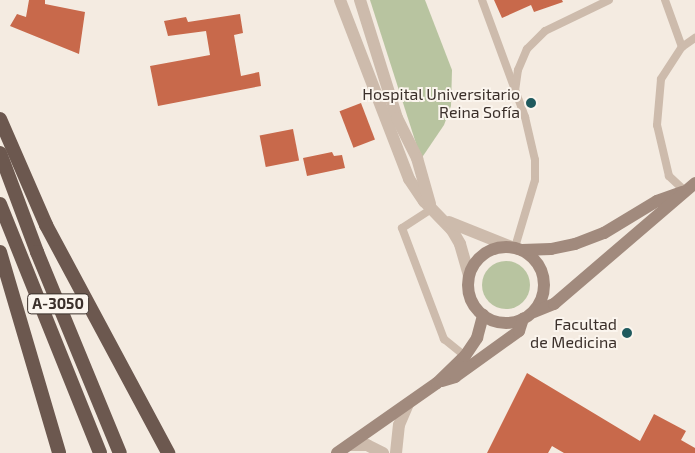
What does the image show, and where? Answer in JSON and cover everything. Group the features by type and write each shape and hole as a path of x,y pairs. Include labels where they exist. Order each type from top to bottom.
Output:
{"highway":[{"path":"0,119 58,248 168,453"},
{"name":"A-3050","path":"0,153 37,252 120,453"},
{"name":"A-3050","path":"0,204 100,453"},
{"path":"0,252 59,453"}],"main road":[{"path":"684,191 672,207 554,304 528,316 502,323 483,315 470,297 469,275 484,254 515,248 551,249 575,244 604,233 657,201 684,191 695,183"},
{"path":"437,383 455,377 518,331 541,302 544,278 532,256 515,248"},
{"path":"337,453 437,383 465,356 477,338 483,315"}],"street":[{"path":"340,0 401,160 416,190 456,228 515,248"},
{"path":"360,0 397,118 418,158 435,210 460,244 469,275"},
{"path":"396,453 398,425 408,404"},
{"path":"349,445 367,445 383,453"}],"lane":[{"path":"514,93 518,70 527,49 545,31 609,0"},
{"path":"665,0 682,47"},
{"path":"483,4 532,138 536,180 515,248"},
{"path":"684,191 669,176 657,125 661,79 682,47 695,38"},
{"path":"435,210 402,228 444,339 465,356"}],"green space":[{"path":"370,0 425,0 452,70 451,106 444,125 421,159"},
{"path":"501,261 511,261 523,268 530,280 530,290 523,302 511,309 501,309 493,305 486,298 482,290 482,280 486,272 493,265"}],"building":[{"path":"29,0 45,0 45,4 85,12 79,54 10,26 17,14 26,17"},
{"path":"494,0 562,0 563,2 534,12 531,5 502,18"},
{"path":"240,14 243,33 234,35 241,76 259,72 261,86 158,106 150,66 210,55 206,31 168,36 164,21 186,17 188,22"},
{"path":"361,103 375,139 354,148 340,111"},
{"path":"293,129 299,160 266,167 260,135"},
{"path":"332,152 334,156 342,155 345,168 307,176 303,158"},
{"path":"527,373 640,441 654,414 686,431 681,440 695,448 695,453 564,453 552,446 548,453 487,453"}],"place":[{"name":"Hospital Universitario Reina Sofía","path":"531,103"},
{"name":"Facultad de Medicina","path":"627,333"}]}
